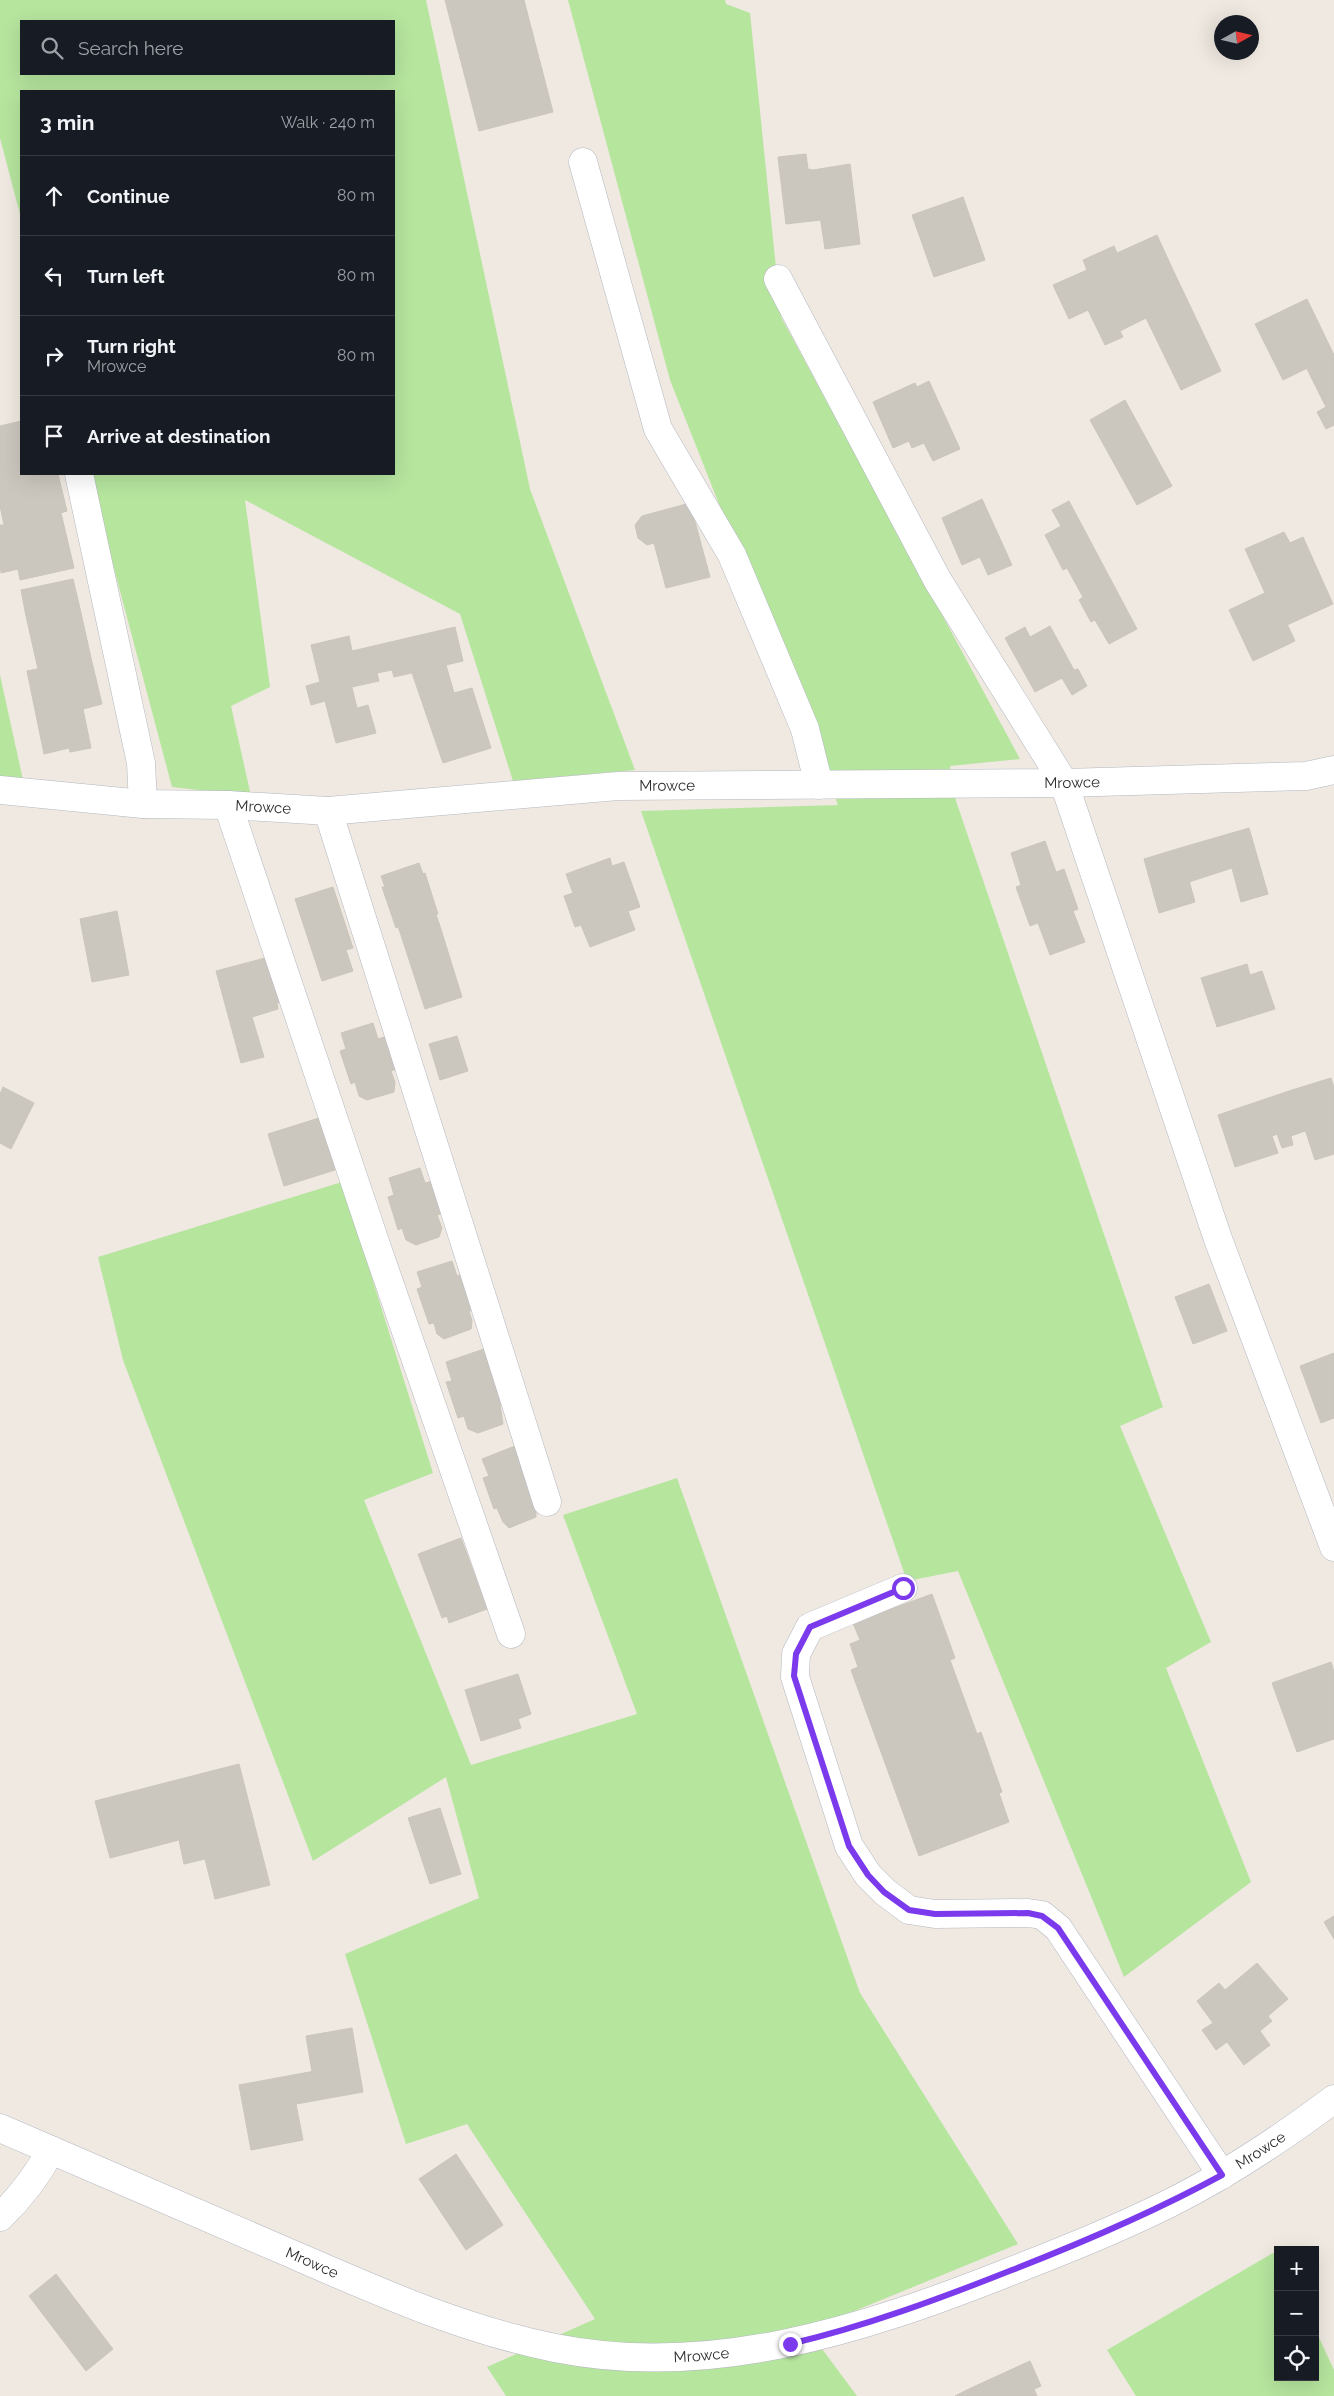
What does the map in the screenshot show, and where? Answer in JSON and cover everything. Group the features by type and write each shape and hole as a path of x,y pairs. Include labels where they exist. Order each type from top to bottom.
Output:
{"street":[{"path":"583,162 658,429 732,555 805,729 820,785"},
{"path":"778,278 938,581 1064,783 1218,1239 1334,1547"},
{"path":"80,475 141,763 143,804"},
{"name":"Mrowce","path":"0,790 143,804 228,805 328,811 618,786 1064,783 1306,776 1334,770"},
{"path":"228,805 377,1248 511,1634"},
{"path":"328,811 547,1502"},
{"path":"903,1588 810,1627 796,1654 794,1676 849,1846 868,1875 884,1892 909,1910 935,1914 1028,1913 1042,1916 1058,1928 1222,2175"},
{"name":"Mrowce","path":"0,2128 366,2286 453,2320 509,2337 560,2349 652,2356 707,2356 756,2350 814,2338 880,2319 1087,2241 1171,2202 1222,2175 1274,2143 1334,2100"},
{"path":"0,2217 20,2197 38,2173 51,2150"}],"green space":[{"path":"0,0 426,0 530,489 635,770 513,781 460,614 245,500 270,687 231,706 251,796 172,787 89,475 395,475 395,90 20,90 20,214 0,138"},
{"path":"568,0 725,0 726,4 750,13 781,317 1020,759 950,766 956,801 1163,1407 1120,1426 1211,1642 1166,1668 1251,1882 1124,1977 958,1571 907,1581 641,811 838,805 670,380"},
{"path":"0,675 23,780 0,778"},
{"path":"342,1182 433,1473 364,1500 471,1765 637,1714 563,1515 677,1478 860,1993 1018,2244 808,2330 857,2396 506,2396 487,2367 595,2319 467,2124 406,2144 345,1954 479,1898 446,1777 313,1861 123,1360 98,1257"},
{"path":"1274,2252 1274,2381 1319,2381 1319,2338 1334,2370 1334,2396 1136,2396 1107,2350"}],"building":[{"path":"445,0 524,0 553,112 479,131"},
{"path":"806,154 808,169 813,170 821,220 786,224 778,157"},
{"path":"850,164 860,244 825,249 813,170"},
{"path":"963,197 985,260 934,277 912,215"},
{"path":"1157,235 1173,270 1069,319 1053,285 1087,270 1083,260 1114,246 1117,253"},
{"path":"1173,270 1221,371 1181,390 1146,318 1120,331 1123,337 1105,345 1088,310"},
{"path":"1307,299 1334,355 1283,380 1255,324"},
{"path":"1334,355 1334,425 1326,429 1317,412 1326,407 1307,369"},
{"path":"929,381 960,449 933,461 924,443 912,448 909,441 893,448 873,402 915,383 917,387"},
{"path":"1125,400 1172,486 1137,505 1090,420"},
{"path":"20,421 20,475 58,475 67,511 61,513 74,568 20,580 18,569 1,573 0,525 4,525 0,506 0,426"},
{"path":"982,499 1012,565 988,575 980,557 962,565 942,518"},
{"path":"1069,501 1137,629 1109,644 1095,620 1091,622 1079,600 1083,597 1067,568 1063,570 1045,535 1061,526 1052,510"},
{"path":"690,503 710,577 666,588 654,543 647,545 638,538 635,525 642,516"},
{"path":"1284,532 1290,543 1303,537 1333,604 1287,625 1271,590 1265,593 1245,549"},
{"path":"73,579 79,604 26,616 21,590"},
{"path":"1271,590 1295,641 1253,661 1229,610"},
{"path":"79,604 91,658 38,669 26,616"},
{"path":"1050,626 1074,670 1078,669 1087,686 1072,695 1062,678 1035,692 1005,638 1025,627 1030,637"},
{"path":"455,627 463,661 394,677 392,670 377,673 379,681 352,687 344,655 315,662 311,645 349,636 352,651"},
{"path":"344,655 357,708 368,705 376,733 336,743 325,701 311,705 306,686 320,682 315,662"},
{"path":"91,658 102,704 83,709 91,748 70,752 69,748 44,754 27,671"},
{"path":"446,665 454,693 472,688 491,748 443,763 412,673"},
{"path":"1249,828 1268,894 1241,902 1232,868 1189,882 1180,848"},
{"path":"1045,841 1056,872 1064,869 1078,909 1073,911 1085,942 1050,955 1038,923 1030,926 1016,887 1021,885 1011,853"},
{"path":"1180,848 1195,902 1159,913 1144,859"},
{"path":"610,858 612,866 624,862 640,907 628,911 635,930 590,947 581,925 575,927 564,896 573,893 566,874"},
{"path":"419,863 423,874 425,873 439,923 401,935 398,927 396,928 382,887 385,887 381,876"},
{"path":"333,887 353,948 346,950 353,971 322,981 295,899"},
{"path":"117,911 129,975 92,982 80,919"},
{"path":"439,923 462,997 425,1009 401,935"},
{"path":"265,958 266,964 272,962 283,1002 277,1003 278,1009 252,1017 264,1057 241,1063 216,971"},
{"path":"1247,964 1250,975 1262,971 1275,1009 1217,1027 1201,978"},
{"path":"373,1023 378,1039 387,1036 397,1069 391,1071 395,1082 394,1092 367,1100 359,1096 355,1082 351,1084 340,1051 346,1049 341,1033"},
{"path":"457,1036 468,1071 440,1080 429,1044"},
{"path":"1331,1078 1334,1087 1334,1154 1315,1160 1292,1090"},
{"path":"3,1087 34,1103 11,1149 0,1143 0,1094"},
{"path":"1292,1090 1305,1131 1291,1136 1293,1145 1282,1148 1277,1134 1272,1136 1278,1153 1235,1167 1218,1115"},
{"path":"319,1118 335,1170 284,1186 268,1134"},
{"path":"420,1168 425,1183 433,1181 443,1213 437,1215 442,1228 439,1237 416,1245 406,1240 402,1228 398,1230 388,1197 394,1195 389,1178"},
{"path":"452,1261 457,1276 465,1273 477,1309 469,1311 472,1321 471,1329 444,1339 437,1334 434,1323 429,1324 417,1289 422,1287 417,1272"},
{"path":"1209,1284 1227,1331 1193,1344 1175,1297"},
{"path":"484,1349 490,1367 508,1402 500,1405 503,1424 478,1433 468,1429 464,1416 458,1418 446,1382 452,1381 446,1362"},
{"path":"1334,1353 1334,1418 1321,1423 1300,1366"},
{"path":"515,1446 536,1507 536,1517 509,1528 503,1522 497,1508 494,1509 483,1478 489,1476 482,1459"},
{"path":"461,1538 487,1609 449,1623 447,1616 442,1618 418,1554"},
{"path":"932,1594 955,1658 950,1660 977,1734 981,1732 1002,1792 999,1793 1009,1822 919,1856 851,1670 858,1667 850,1644 860,1640 853,1623"},
{"path":"1331,1662 1334,1672 1334,1739 1297,1752 1272,1683"},
{"path":"518,1674 531,1714 518,1719 521,1728 481,1741 465,1690"},
{"path":"239,1764 270,1885 215,1899 205,1859 184,1864 179,1840 110,1858 95,1801"},
{"path":"440,1808 461,1874 430,1884 408,1818"},
{"path":"1334,1916 1334,1939 1324,1922"},
{"path":"1257,1963 1288,1999 1268,2016 1272,2021 1260,2031 1270,2045 1244,2065 1227,2042 1216,2050 1202,2030 1213,2023 1197,2001 1219,1983 1225,1990"},
{"path":"352,2028 358,2063 312,2072 306,2036"},
{"path":"358,2063 363,2092 296,2104 303,2140 251,2150 239,2085"},
{"path":"456,2154 503,2225 466,2250 419,2179"},
{"path":"56,2274 113,2349 86,2371 29,2296"},
{"path":"1030,2361 1041,2386 1034,2389 1037,2396 975,2396 971,2388"},
{"path":"971,2388 975,2396 955,2396"}],"route":[{"path":"790,2344 880,2319 979,2284 1066,2250 1135,2220 1222,2175 1068,1940 1058,1928 1042,1916 1028,1913 935,1914 909,1910 884,1892 868,1875 849,1846 794,1676 796,1654 810,1627 903,1588"}]}
